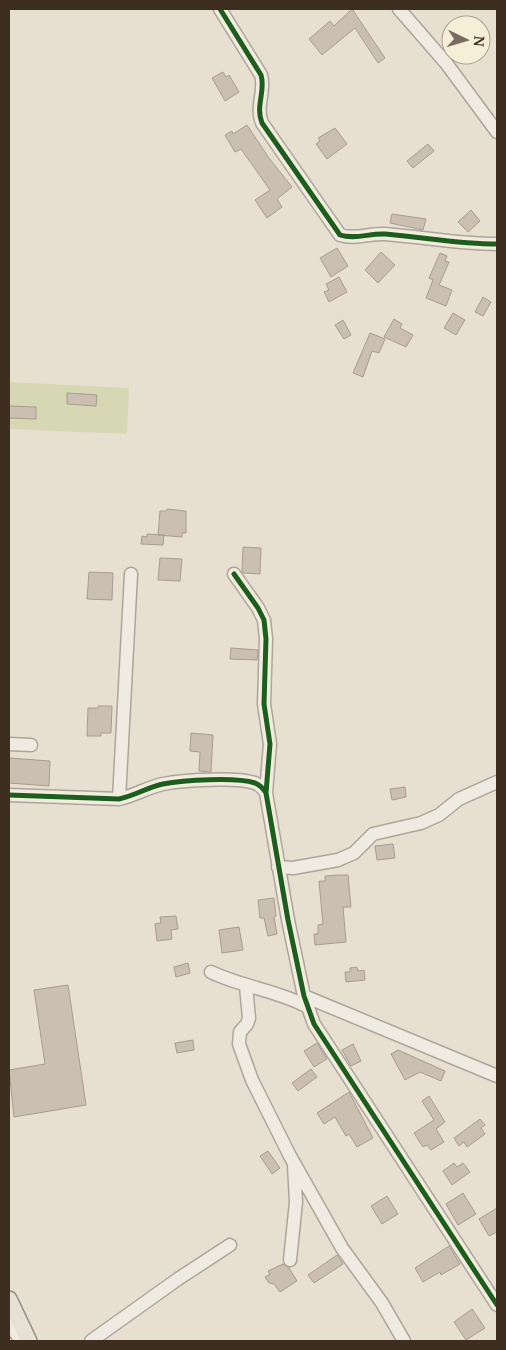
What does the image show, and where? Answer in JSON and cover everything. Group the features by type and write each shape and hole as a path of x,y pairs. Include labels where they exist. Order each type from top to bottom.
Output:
{"main road":[{"path":"9,1299 30,1341"}],"street":[{"path":"220,9 261,75 262,86 259,102 262,123 340,235 353,237 386,234 468,244 497,244"},
{"path":"399,9 446,63 497,132"},
{"path":"119,799 131,574"},
{"path":"234,574 258,608 264,620 266,640 264,704 270,744 266,793 278,867 305,1001 314,1024 497,1306"},
{"path":"9,744 32,745"},
{"path":"9,795 119,799 134,796 161,784 187,782 252,783 262,787 266,793"},
{"path":"278,867 293,868 338,860 354,853 373,834 386,829 404,828 421,823 439,815 459,799 497,782"},
{"path":"211,972 246,986 305,1001 497,1076"},
{"path":"246,986 249,1018 247,1024 240,1032 239,1048 252,1080 294,1163 342,1248 382,1303 404,1341"},
{"path":"290,1260 296,1202 294,1163"},
{"path":"91,1341 178,1279 230,1245"},
{"path":"9,1323 21,1341"}],"green space":[{"path":"9,382 129,388 127,434 9,429"}],"building":[{"path":"352,9 385,58 378,63 355,28 322,55 309,39 330,21 334,26"},
{"path":"223,72 226,77 229,75 239,92 225,101 212,78"},
{"path":"247,125 269,158 292,187 277,199 282,207 267,218 255,200 270,190 241,149 235,152 225,135 232,131 233,134"},
{"path":"335,128 347,144 327,159 316,144 320,141 318,138"},
{"path":"428,144 434,151 413,168 407,161"},
{"path":"471,210 480,221 468,232 458,222"},
{"path":"392,214 426,219 423,230 390,223"},
{"path":"337,248 348,266 331,277 320,258"},
{"path":"381,252 395,265 378,283 365,270"},
{"path":"440,253 447,256 445,261 449,262 439,285 452,290 446,306 426,298 433,280 429,278"},
{"path":"339,277 347,292 329,302 324,292 329,290 326,284"},
{"path":"483,297 491,302 483,316 475,312"},
{"path":"453,313 465,320 456,335 444,328"},
{"path":"394,319 402,324 400,328 413,335 406,347 384,337"},
{"path":"343,320 351,335 344,339 335,325"},
{"path":"370,333 385,339 379,353 372,351 363,377 353,373"},
{"path":"67,393 97,395 96,406 67,404"},
{"path":"9,406 36,407 36,419 9,418"},
{"path":"167,509 186,511 186,533 182,533 182,537 158,535 160,511 166,511"},
{"path":"147,534 164,535 163,545 141,544 142,536 147,537"},
{"path":"243,547 261,548 260,574 243,573"},
{"path":"160,558 182,559 180,581 158,580"},
{"path":"89,572 113,573 112,600 87,599"},
{"path":"231,648 258,650 257,660 230,659"},
{"path":"98,706 112,706 111,733 101,733 101,736 87,736 88,708 98,708"},
{"path":"191,733 213,735 211,772 199,771 200,752 190,751"},
{"path":"9,758 50,761 49,786 9,783"},
{"path":"405,787 406,797 392,800 390,789"},
{"path":"393,844 395,858 377,860 375,846"},
{"path":"348,875 351,907 343,907 346,942 315,945 314,934 318,934 318,925 323,924 319,881 325,881 325,876"},
{"path":"274,898 276,916 274,917 277,934 268,936 264,918 260,918 258,900"},
{"path":"176,916 178,929 171,930 172,939 157,941 155,924 161,923 160,917"},
{"path":"239,927 243,950 222,953 219,930"},
{"path":"188,963 190,973 176,977 174,967"},
{"path":"357,967 358,971 364,970 365,980 346,982 345,972 350,972 350,968"},
{"path":"68,985 86,1105 14,1117 9,1070 45,1064 34,990"},
{"path":"193,1040 194,1050 177,1053 175,1043"},
{"path":"317,1043 327,1059 314,1067 304,1051"},
{"path":"353,1044 361,1061 351,1066 342,1050"},
{"path":"398,1050 445,1071 441,1081 420,1072 405,1080 391,1054"},
{"path":"311,1069 317,1077 298,1091 292,1083"},
{"path":"349,1092 373,1138 357,1147 349,1134 346,1136 335,1117 324,1124 317,1113"},
{"path":"429,1096 445,1122 436,1129 444,1142 431,1150 427,1145 423,1147 414,1133 434,1120 422,1101"},
{"path":"480,1119 485,1125 481,1128 485,1134 467,1147 464,1142 459,1146 454,1138"},
{"path":"268,1151 280,1168 272,1174 260,1156"},
{"path":"454,1163 457,1167 463,1163 470,1172 452,1185 443,1171"},
{"path":"463,1193 476,1214 458,1225 446,1204"},
{"path":"387,1196 398,1214 382,1224 371,1206"},
{"path":"497,1208 497,1232 489,1236 479,1219"},
{"path":"449,1246 460,1264 441,1275 440,1272 423,1282 415,1268"},
{"path":"337,1255 343,1264 314,1283 308,1275"},
{"path":"283,1264 289,1268 297,1281 280,1292 265,1277 270,1274 268,1271"},
{"path":"472,1309 485,1328 466,1340 454,1322"}],"cycle path":[{"path":"220,9 261,75 260,117 262,123 340,235 351,237 385,234 455,242 497,244"},
{"path":"234,574 258,608 264,620 266,639 264,704 270,744 266,793 288,920 304,996 314,1024 497,1305"},
{"path":"9,795 119,799 163,784 196,780 246,781 255,783 266,793"}]}
